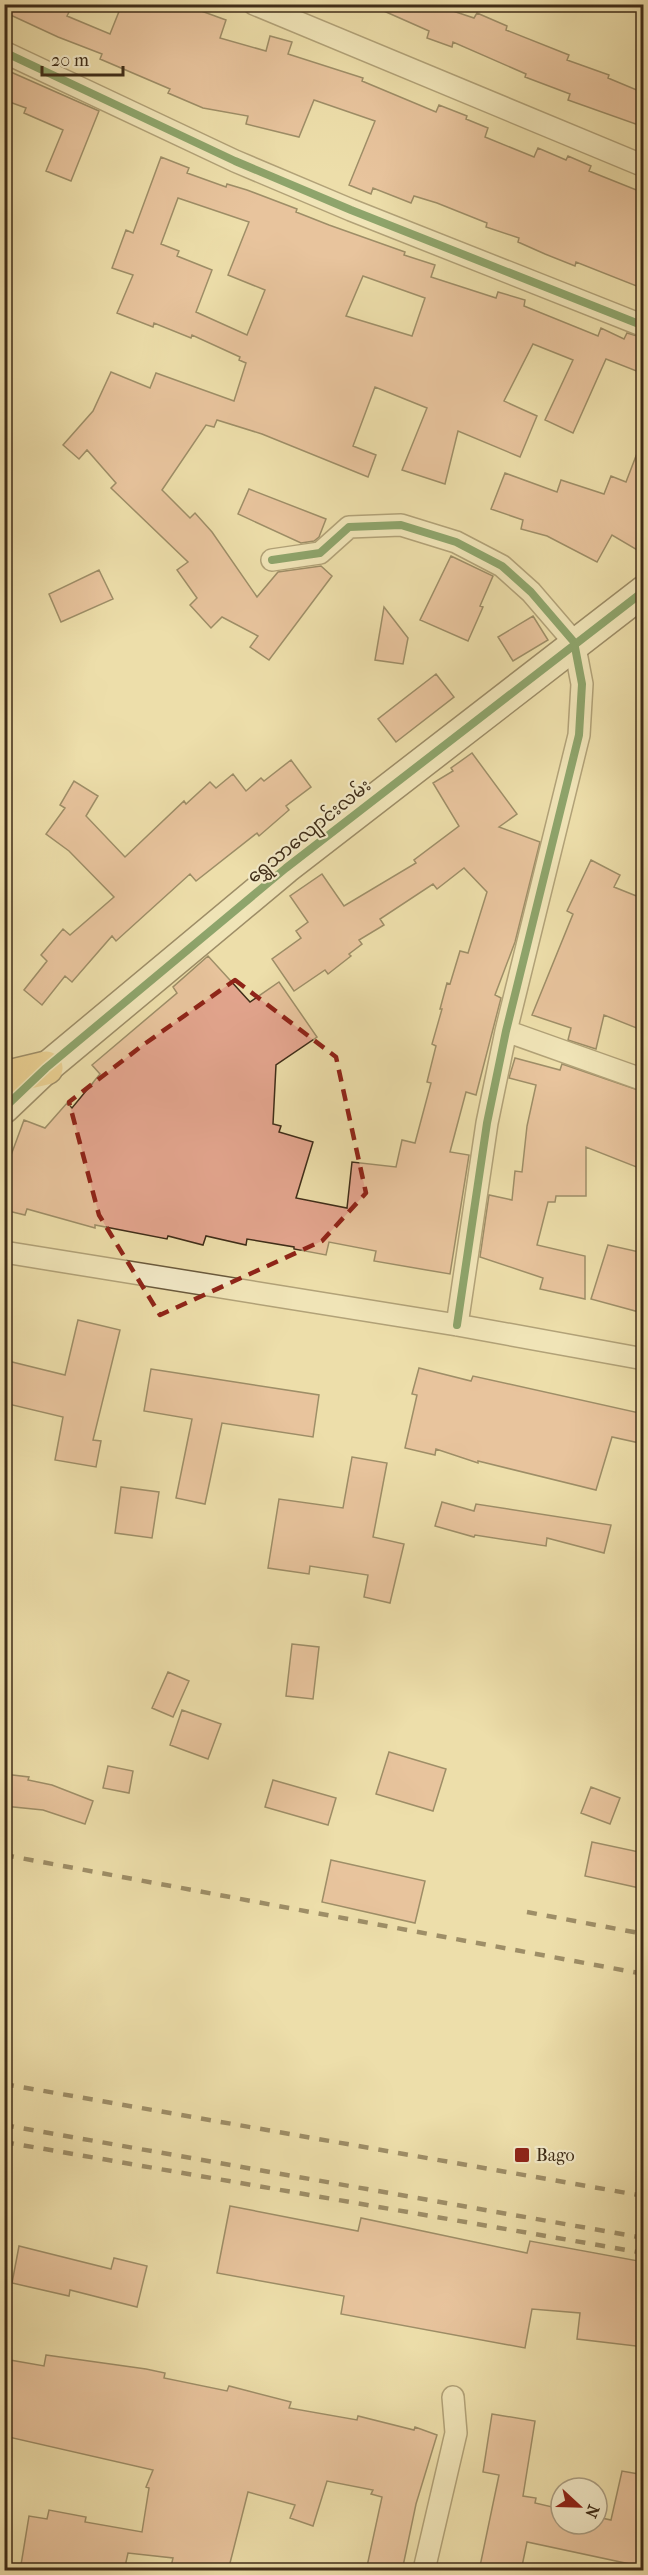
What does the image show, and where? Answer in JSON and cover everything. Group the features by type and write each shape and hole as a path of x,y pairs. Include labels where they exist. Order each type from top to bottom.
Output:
{"highway":[{"path":"4,1078 46,1068"}],"street":[{"path":"254,4 644,166"},
{"path":"4,52 236,161 351,210 644,326"},
{"path":"272,560 320,553 349,527 401,525 456,542 502,566 531,592 574,642 582,684 579,735 507,1031 487,1124 457,1325"},
{"name":"ရွှေသာလျောင်းလမ်း","path":"4,1108 46,1068 286,868 574,642 644,591"},
{"path":"507,1031 644,1080"},
{"path":"4,1252 457,1325 644,1359"},
{"path":"424,2571 456,2433 453,2397"}],"highlighted area":[{"path":"235,980 336,1057 366,1193 322,1241 160,1315 99,1215 69,1102 143,1045"}],"building":[{"path":"4,4 73,4 67,16 110,34 122,4 182,4 226,20 220,38 266,51 270,36 292,42 288,54 363,78 362,81 436,112 439,105 467,116 466,119 488,128 485,137 534,157 538,148 566,160 568,156 591,166 589,171 644,193 644,289 576,262 575,266 545,254 518,242 519,238 486,227 487,223 437,203 414,196 411,203 373,188 371,194 349,185 375,121 314,100 299,137 246,124 248,116 203,108 168,93 170,89 100,59 102,54 4,12"},
{"path":"368,4 432,4 474,18 477,13 507,26 506,30 569,55 567,60 609,75 608,78 644,93 644,127 568,100 570,94 525,77 526,74 453,42 452,47 427,38 429,31"},
{"path":"4,69 99,111 71,181 46,171 63,130 24,113 26,108 4,100"},
{"path":"161,157 189,168 187,173 226,187 227,184 247,190 297,209 296,212 435,265 431,277 496,298 498,292 525,300 524,306 598,336 601,328 624,339 627,333 644,338 644,374 606,359 573,433 545,420 573,360 533,344 504,401 537,416 520,457 458,431 445,484 402,470 427,408 375,387 353,446 376,455 368,477 262,434 217,420 214,427 206,425 162,490 190,518 195,513 212,532 257,597 278,572 321,566 332,576 269,660 250,647 258,636 222,617 211,628 190,605 197,598 177,570 188,562 111,488 116,483 87,450 79,459 63,445 93,411 111,372 150,388 156,373 234,401 246,363 239,360 240,357 192,335 191,338 154,323 153,327 117,313 133,275 112,268 126,230 133,233","holes":["178,198 249,222 228,275 265,290 247,335 196,312 212,270 177,256 179,251 161,244","363,276 425,298 412,336 346,316"]},
{"path":"641,443 644,443 644,554 612,535 597,562 547,536 521,529 523,520 491,509 505,473 557,492 561,480 604,494 611,476 626,482"},
{"path":"249,489 326,519 319,537 314,541 301,543 238,514"},
{"path":"451,556 493,576 468,641 420,620"},
{"path":"99,570 113,599 61,622 49,594"},
{"path":"384,607 408,638 403,664 375,660"},
{"path":"533,616 548,640 513,661 498,637"},
{"path":"436,674 454,697 396,742 378,719"},
{"path":"472,753 517,814 499,827 540,842 515,942 495,995 501,998 476,1095 466,1092 450,1152 469,1155 450,1274 374,1261 376,1251 329,1242 326,1255 247,1239 246,1245 206,1236 203,1245 168,1236 167,1239 95,1225 95,1228 27,1209 25,1215 4,1210 4,1157 10,1158 24,1120 45,1128 67,1103 72,1108 100,1074 92,1065 177,993 173,987 208,956 250,1002 279,982 317,1037 276,1065 273,1124 281,1126 279,1132 313,1142 296,1198 347,1208 352,1162 396,1167 402,1140 415,1143 431,1083 427,1082 436,1046 432,1044 447,983 450,984 460,951 468,953 487,892 464,868 437,889 433,884 380,919 384,925 359,940 362,944 349,954 351,956 328,974 325,970 294,991 272,959 301,938 296,931 308,922 290,896 322,874 344,906 416,863 414,860 459,826 433,783 453,771 451,768"},
{"path":"291,760 311,787 286,806 289,810 259,836 257,833 196,881 190,874 116,941 112,936 72,982 65,976 42,1005 24,990 47,961 41,955 63,929 70,935 114,897 69,851 46,834 65,808 60,805 74,781 98,796 86,816 125,857 184,801 186,804 210,782 216,788 233,774 246,791 261,778 264,781"},
{"path":"591,860 620,875 614,887 644,899 644,1031 604,1015 596,1049 568,1040 571,1028 532,1015 573,914 567,911"},
{"path":"515,1058 560,1070 562,1064 644,1092 644,1170 586,1147 586,1196 556,1196 555,1202 548,1202 537,1245 585,1256 585,1299 540,1289 543,1278 480,1257 489,1195 512,1200 515,1171 522,1172 527,1126 536,1085 509,1078"},
{"path":"608,1245 644,1253 644,1295 639,1312 591,1299"},
{"path":"78,1320 120,1330 93,1440 101,1441 96,1467 55,1460 63,1417 4,1403 4,1360 65,1375"},
{"path":"419,1368 471,1381 473,1376 644,1414 644,1444 612,1437 596,1490 478,1461 478,1463 436,1449 435,1455 405,1448 417,1395 412,1394"},
{"path":"151,1369 319,1395 313,1437 222,1423 205,1504 176,1498 192,1419 144,1411"},
{"path":"352,1457 387,1463 373,1537 404,1544 390,1603 364,1597 368,1575 310,1566 309,1574 268,1568 279,1499 343,1508"},
{"path":"121,1487 159,1492 152,1538 115,1533"},
{"path":"442,1502 474,1511 476,1504 611,1525 604,1553 547,1538 546,1546 475,1535 474,1537 435,1526"},
{"path":"292,1644 319,1647 313,1699 286,1696"},
{"path":"168,1672 189,1681 173,1717 152,1708"},
{"path":"182,1710 221,1724 208,1759 170,1745"},
{"path":"389,1752 446,1769 433,1811 376,1794"},
{"path":"108,1766 133,1771 129,1793 103,1788"},
{"path":"4,1774 29,1777 28,1780 52,1785 93,1801 85,1824 43,1810 4,1806"},
{"path":"273,1780 336,1798 328,1825 265,1807"},
{"path":"591,1787 620,1798 610,1824 581,1813"},
{"path":"592,1842 644,1853 644,1889 585,1876"},
{"path":"331,1860 425,1881 415,1923 322,1902"},
{"path":"230,2206 358,2231 361,2218 527,2253 530,2241 644,2262 644,2347 577,2339 580,2313 532,2309 525,2348 341,2314 344,2296 217,2273"},
{"path":"19,2246 111,2269 114,2258 147,2266 137,2307 70,2290 69,2296 12,2283"},
{"path":"46,2355 146,2369 165,2373 164,2378 227,2391 229,2386 291,2402 289,2408 357,2420 358,2416 414,2430 415,2427 437,2435 416,2504 402,2571 366,2571 382,2497 371,2494 373,2490 327,2481 313,2526 290,2518 295,2505 248,2492 228,2571 170,2571 173,2558 128,2553 124,2571 20,2571 29,2516 47,2519 49,2510 86,2517 85,2522 142,2532 149,2488 146,2487 153,2470 4,2436 4,2359 44,2366"},
{"path":"492,2414 535,2421 523,2496 536,2498 535,2503 549,2506 549,2536 609,2536 609,2520 611,2520 622,2471 644,2475 644,2567 527,2542 521,2571 479,2571 499,2475 483,2472"}],"railway":[{"path":"4,1855 644,1974"},
{"path":"527,1912 644,1934"},
{"path":"4,2084 644,2196"},
{"path":"4,2125 644,2238"},
{"path":"4,2142 644,2253"}],"cycle path":[{"path":"4,52 235,161 351,210 644,326"},
{"path":"272,560 320,553 349,527 401,525 456,542 502,566 531,592 574,642 582,684 579,735 506,1031 487,1123 457,1325"},
{"path":"4,1108 46,1068 286,868 644,591"}],"place":[{"name":"Bago","path":"522,2155"}]}
